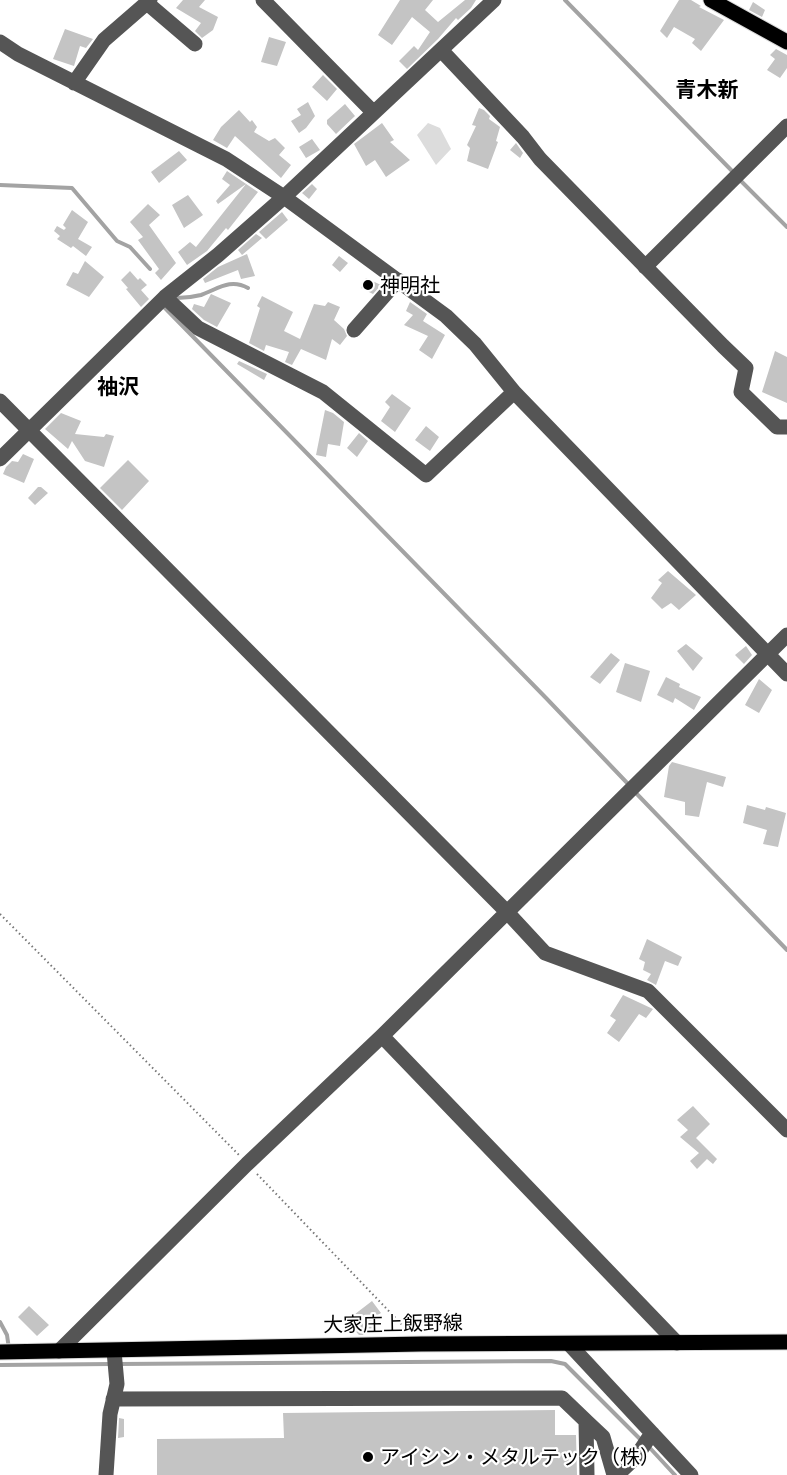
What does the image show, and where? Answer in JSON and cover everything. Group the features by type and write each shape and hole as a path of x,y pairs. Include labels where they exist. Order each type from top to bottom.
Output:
{"main road":[{"path":"711,0 787,42"},
{"name":"大家庄上飯野線","path":"2,1348 114,1351 421,1344 787,1342"}],"street":[{"path":"263,0 373,112"},
{"path":"0,459 165,297 218,255 284,197 494,0"},
{"path":"74,83 104,40 149,2 195,44"},
{"path":"0,42 74,83 226,159 284,197 446,316 475,344 514,392 787,674"},
{"path":"441,50 523,136 540,159 746,368 741,392 777,427 787,427"},
{"path":"645,267 787,126"},
{"path":"354,330 398,280"},
{"path":"165,297 198,328 323,392 426,475 514,392"},
{"path":"0,401 545,953 648,991 787,1130"},
{"path":"59,1351 248,1164 382,1036 787,634"},
{"path":"382,1036 677,1343"},
{"path":"569,1344 691,1475"},
{"path":"106,1475 110,1414 117,1384 114,1351"},
{"path":"113,1399 562,1398 603,1437 616,1475 636,1457 652,1433"},
{"path":"586,1421 587,1475"},
{"path":"636,1457 637,1475"}],"path":[{"path":"0,914 248,1164 421,1344"}],"shaded area":[{"path":"428,123 440,128 451,149 436,165 417,135"}],"building":[{"path":"183,0 205,0 199,7 218,17 213,30 202,38 195,31 201,23 176,8"},
{"path":"400,0 433,0 425,10 438,22 465,0 476,0 471,8 458,20 456,18 407,69 399,61 414,46 418,50 430,32 412,17 392,45 378,35"},
{"path":"679,0 691,0 701,6 699,7 724,20 701,51 692,43 695,39 674,27 667,38 660,31"},
{"path":"753,2 765,10 762,17 749,10"},
{"path":"65,29 93,39 86,48 80,46 74,66 53,59"},
{"path":"269,37 286,42 277,66 261,62"},
{"path":"776,49 787,55 787,68 780,78 767,70 775,59 770,55"},
{"path":"323,75 337,89 327,101 312,87"},
{"path":"308,102 315,116 299,133 291,121 301,115 297,109"},
{"path":"345,104 355,116 336,134 327,124 327,120"},
{"path":"479,108 484,110 490,116 489,119 500,127 496,141 498,142 488,169 467,161 470,148 467,145 476,126 472,125"},
{"path":"239,110 257,127 254,132 269,141 275,138 285,148 279,155 291,165 281,178 235,136 227,148 213,140 221,127"},
{"path":"382,123 394,140 390,142 410,160 386,177 375,160 366,166 354,144"},
{"path":"312,139 320,150 306,158 299,147"},
{"path":"516,143 523,153 520,158 510,150"},
{"path":"179,151 187,160 159,183 151,172"},
{"path":"227,171 258,192 228,230 226,228 207,251 187,265 178,252 190,242 196,247 246,184 218,204 216,201 230,185 222,179"},
{"path":"312,184 317,189 309,199 302,193"},
{"path":"188,195 203,215 184,228 172,205"},
{"path":"148,204 160,215 149,225 176,263 161,280 155,273 159,269 138,240 143,237 130,222"},
{"path":"72,210 88,222 78,239 92,247 86,256 73,246 71,248 57,239 60,236 54,231 57,226 64,230 66,228 63,225"},
{"path":"282,212 288,220 266,239 259,232"},
{"path":"256,234 262,238 242,255 238,250"},
{"path":"247,254 255,276 241,279 238,270 205,283 203,279 218,267"},
{"path":"339,256 348,263 340,272 332,265"},
{"path":"85,261 104,277 89,297 66,285 73,272 78,274"},
{"path":"130,271 138,280 140,278 147,285 141,290 149,299 141,307 121,280"},
{"path":"366,278 381,285 373,294 361,288"},
{"path":"211,294 231,303 217,327 204,320 192,309 194,304 204,307"},
{"path":"262,296 293,312 284,331 300,339 314,304 325,306 328,302 340,307 334,320 344,329 347,336 340,345 332,339 326,360 301,349 292,365 285,362 289,352 266,345 264,351 249,343 260,308 257,306"},
{"path":"410,302 427,314 423,321 445,335 432,359 419,350 428,336 404,325 413,315 406,311"},
{"path":"775,351 787,357 787,403 762,392"},
{"path":"239,361 267,374 264,380 237,364"},
{"path":"392,394 411,408 395,432 381,421 390,407 385,402"},
{"path":"325,410 344,422 340,446 328,444 326,457 316,455"},
{"path":"61,413 81,421 75,434 114,436 104,467 85,461 72,441 68,449 45,429"},
{"path":"426,426 439,437 430,451 415,440"},
{"path":"359,433 368,441 357,457 347,448"},
{"path":"23,454 34,459 24,483 3,474 12,461 18,462"},
{"path":"128,460 149,481 122,510 100,488"},
{"path":"38,487 48,493 35,505 28,498"},
{"path":"668,571 696,595 679,610 671,603 662,609 651,598 662,583 658,580"},
{"path":"686,644 703,658 693,671 677,651"},
{"path":"746,646 752,655 744,664 735,655"},
{"path":"611,653 620,660 600,684 590,677"},
{"path":"625,663 650,671 641,702 616,692"},
{"path":"666,677 680,684 679,687 701,697 694,710 675,698 673,703 657,695"},
{"path":"759,679 772,690 759,713 745,705"},
{"path":"672,762 726,777 723,787 707,782 699,817 685,815 685,802 664,797 669,766"},
{"path":"747,805 765,810 766,807 786,813 778,847 763,844 767,830 743,823"},
{"path":"647,939 682,957 678,966 665,961 656,985 647,980 651,974 643,970 645,962 639,959"},
{"path":"623,995 653,1009 646,1018 639,1014 619,1042 607,1033 616,1020 610,1016"},
{"path":"693,1106 710,1124 696,1138 717,1159 713,1164 707,1159 697,1169 690,1161 699,1153 680,1137 688,1130 677,1120"},
{"path":"372,1301 381,1313 376,1316 380,1323 363,1335 359,1335 346,1321"},
{"path":"29,1306 49,1325 37,1336 18,1317"},
{"name":"アイシン・メタルテック（株）","path":"555,1410 555,1435 576,1435 577,1475 157,1475 157,1439 284,1438 283,1413"},
{"path":"119,1418 124,1419 124,1437 118,1438"}],"waterway":[{"path":"565,0 734,173"},
{"path":"739,179 787,227"},
{"path":"0,185 72,188 117,241 130,247 150,269"},
{"path":"177,298 201,295 230,284 248,288"},
{"path":"164,307 630,786"},
{"path":"635,792 787,950"},
{"path":"0,1322 7,1335 9,1349"},
{"path":"119,1364 551,1361 565,1364 641,1440"},
{"path":"0,1365 112,1364"},
{"path":"649,1447 675,1475"}],"place":[{"name":"神明社","path":"368,285"},
{"name":"アイシン・メタルテック（株）","path":"368,1457"}],"district":[{"name":"青木新","path":"707,90"},
{"name":"袖沢","path":"118,387"}]}
